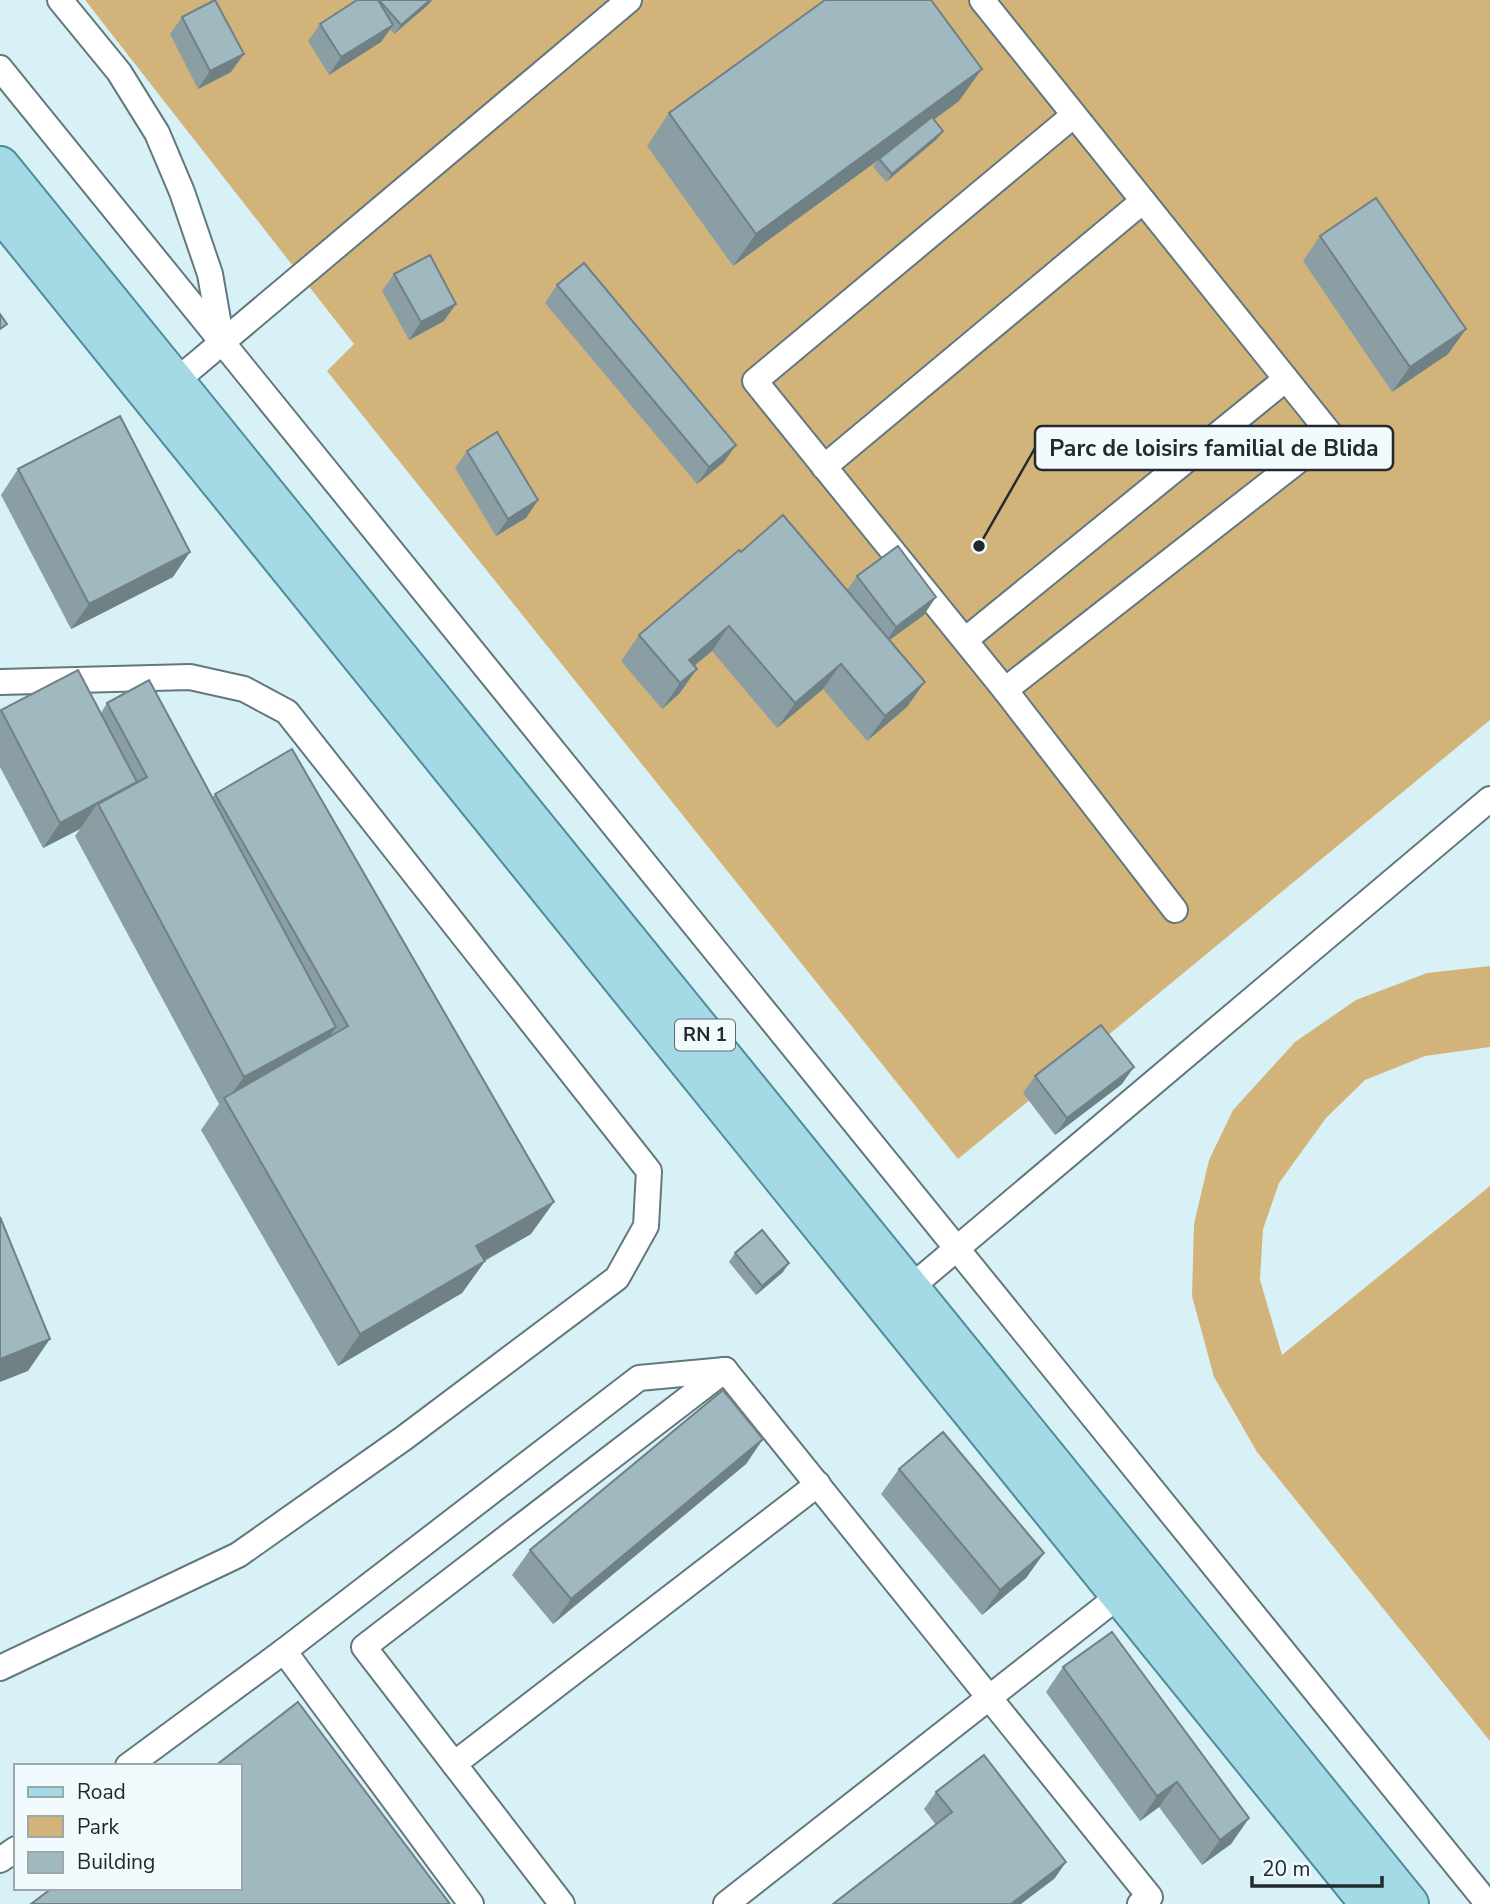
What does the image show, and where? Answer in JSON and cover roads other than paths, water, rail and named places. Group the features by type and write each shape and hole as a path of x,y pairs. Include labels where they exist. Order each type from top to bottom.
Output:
{"main road":[{"name":"RN 1","path":"0,166 1409,1904"},
{"name":"RN 1","path":"0,210 1370,1904"}],"lane":[{"path":"60,0 119,72 157,133 182,192 210,274 221,342"},
{"path":"175,382 629,0"},
{"path":"982,0 1331,435 1005,690"},
{"path":"0,68 1488,1904"},
{"path":"1074,115 755,381 1005,690 1175,910"},
{"path":"824,467 1143,201"},
{"path":"965,640 1286,379"},
{"path":"0,682 190,677 244,690 287,712 649,1171 646,1226 618,1278 404,1438 238,1555 0,1668"},
{"path":"910,1288 1490,799"},
{"path":"725,1370 1150,1897 1140,1904"},
{"path":"131,1764 284,1651 639,1378 725,1370"},
{"path":"562,1904 364,1647 725,1370"},
{"path":"454,1763 818,1484"},
{"path":"726,1904 1120,1595"},
{"path":"284,1651 471,1904"}],"place":[{"name":"Parc de loisirs familial de Blida","path":"979,546"}]}
